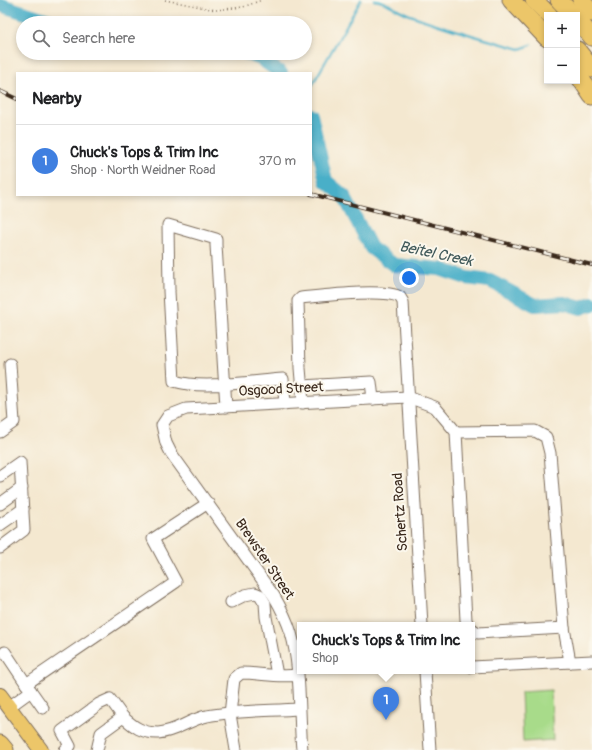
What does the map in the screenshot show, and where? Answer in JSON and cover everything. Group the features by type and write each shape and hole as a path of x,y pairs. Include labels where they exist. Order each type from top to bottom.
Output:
{"highway":[{"path":"511,0 544,35"},
{"path":"534,0 546,12"},
{"path":"559,0 583,8 592,37"},
{"path":"580,54 592,69"},
{"path":"580,78 592,96"},
{"path":"0,744 5,750"}],"main road":[{"path":"0,695 41,750"}],"street":[{"path":"226,407 224,383 216,239 168,225 169,291 174,380 187,385 224,383 283,379 285,404"},
{"name":"Schertz Road","path":"304,403 298,301 301,298 386,293 395,294 400,297 403,302 422,622"},
{"path":"0,432 14,422 10,364"},
{"path":"302,386 371,382 373,399"},
{"path":"408,398 435,407 456,432 467,622"},
{"name":"Osgood Street","path":"162,425 168,416 180,411 226,407 408,398"},
{"name":"Brewster Street","path":"162,425 166,443 172,453 208,503 291,633 297,675 302,750"},
{"path":"456,432 535,431 546,437 550,453 564,628 570,662"},
{"path":"0,476 20,462 24,530 0,548"},
{"path":"0,504 22,488"},
{"path":"9,707 29,688 176,582 153,539 208,503"},
{"path":"0,526 23,509"},
{"path":"231,602 245,595 255,593 270,599 266,617 277,675"},
{"path":"475,631 478,633 564,628"},
{"path":"5,652 43,708"},
{"path":"475,667 592,661"},
{"path":"236,750 230,714 234,679 241,673 277,675 284,677 297,675"},
{"path":"425,674 430,750"},
{"path":"70,749 62,732 99,704 110,699 123,716 135,728 143,732 159,733 174,729 206,716 299,709"},
{"path":"97,750 101,733 123,716"}],"path":[{"path":"165,0 216,10 243,7 262,0"}],"green space":[{"path":"551,690 553,740 523,742 521,692"}],"waterway":[{"path":"312,85 361,0"},
{"path":"374,0 384,2 408,14 453,30 520,49 531,45"},
{"name":"Beitel Creek","path":"0,5 35,16"},
{"name":"Beitel Creek","path":"262,60 280,72"},
{"name":"Beitel Creek","path":"312,119 326,181 344,196 371,248 394,265 440,269 467,278 490,281 535,305 564,303 581,308 592,304"}],"railway":[{"path":"0,91 16,99"},
{"path":"312,194 592,265"}],"place":[{"name":"Chuck's Tops & Trim Inc","path":"386,720"}]}
